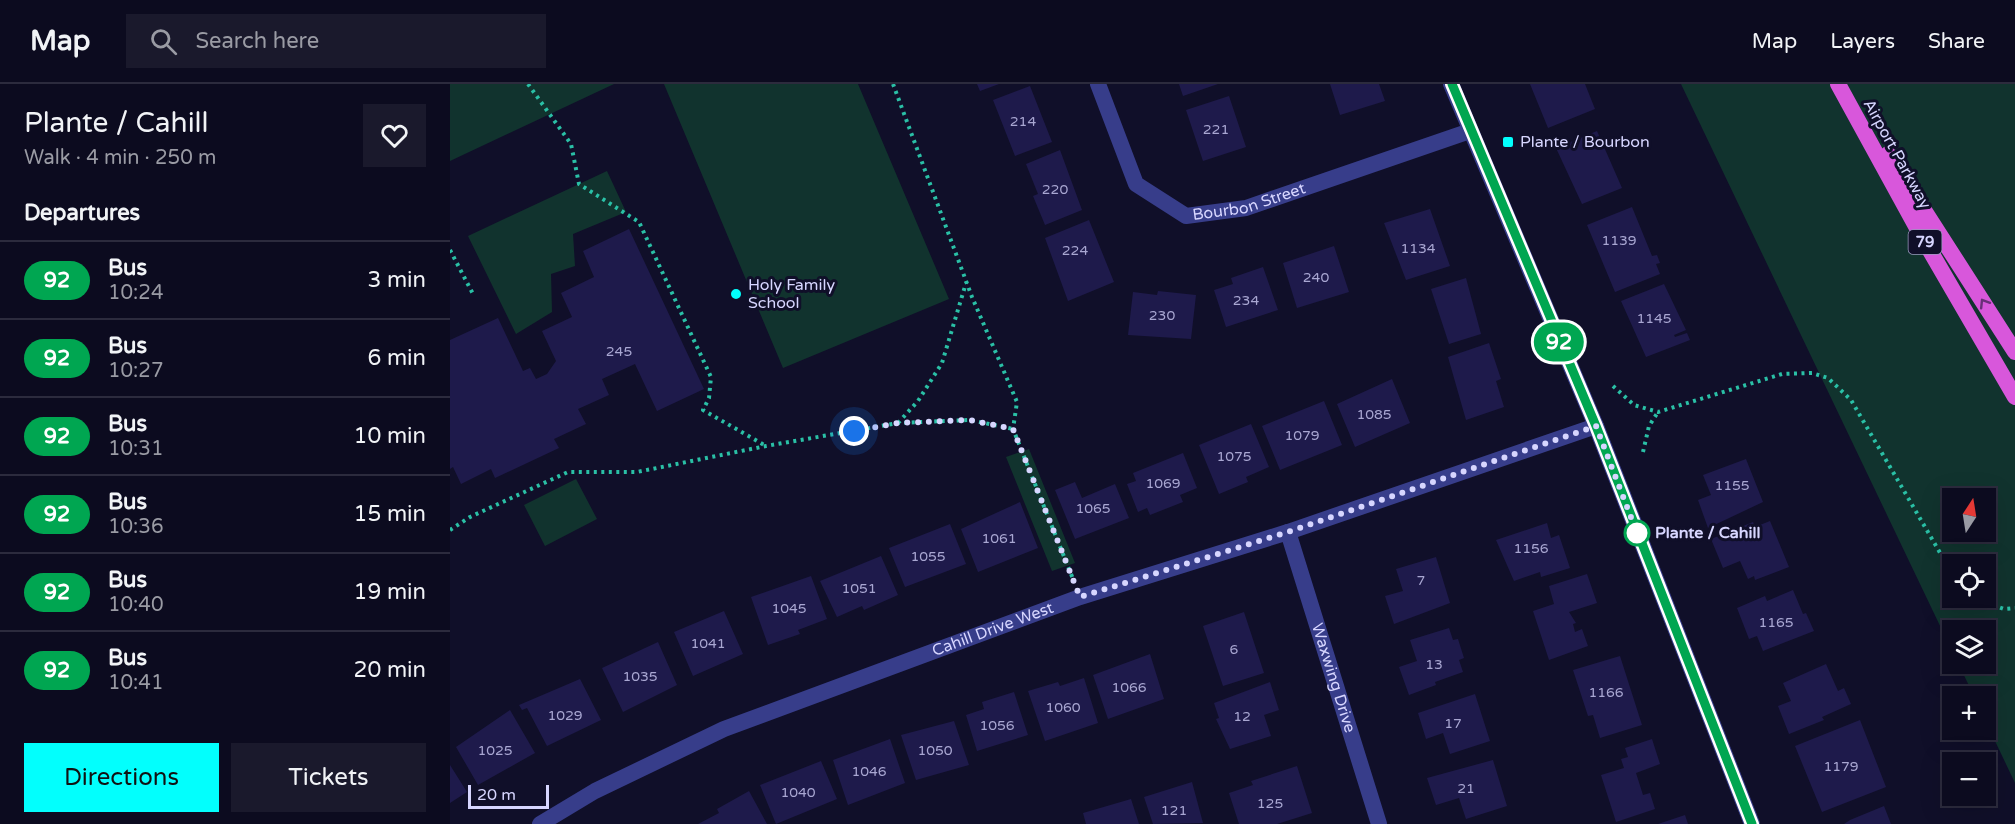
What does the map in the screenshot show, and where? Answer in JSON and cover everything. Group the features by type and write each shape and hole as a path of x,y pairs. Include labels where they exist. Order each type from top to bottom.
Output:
{"highway":[{"path":"1840,84 2015,352"},
{"name":"Airport Parkway","path":"1840,84 1918,230 2015,397"}],"street":[{"name":"Bourbon Street","path":"1098,84 1136,184 1186,216 1246,208 1470,130"},
{"path":"1452,84 1596,426 1752,824"},
{"name":"Cahill Drive West","path":"540,824 595,791 724,729 1080,597 1288,532 1596,426"},
{"name":"Waxwing Drive","path":"1288,532 1379,824"}],"path":[{"path":"528,84 571,144 579,184 639,222 711,377 709,398 703,410 766,446"},
{"path":"893,84 966,282 1017,402 1013,429 1080,597"},
{"path":"450,250 473,294"},
{"path":"898,423 918,401 942,363 966,282"},
{"path":"1613,386 1634,405 1658,412 1782,374 1812,373 1828,378 1851,400 1942,556"},
{"path":"1643,452 1649,426 1658,412"},
{"path":"450,530 470,517 568,472 637,472 898,423 970,420 1013,429"},
{"path":"1996,606 2004,609 2015,608"}],"green space":[{"path":"450,84 614,84 450,161"},
{"path":"664,84 858,84 949,299 783,368"},
{"path":"1681,84 2015,84 2015,783 1995,740 1996,686 1969,686 1963,674 1996,674 1996,620 1942,620 1942,630"},
{"path":"607,171 626,212 573,234 575,266 551,274 552,312 516,334 468,236"},
{"path":"1029,449 1075,563 1052,571 1006,457"},
{"path":"576,479 597,519 545,546 524,505"}],"building":[{"path":"977,84 999,84 980,91"},
{"path":"1179,84 1218,84 1183,96"},
{"path":"1330,84 1379,84 1385,101 1340,115"},
{"path":"1530,84 1585,84 1595,109 1548,128"},
{"path":"1030,86 1052,142 1015,156 993,100"},
{"path":"1229,96 1246,147 1203,161 1186,110"},
{"path":"1597,131 1622,188 1582,204 1556,148"},
{"path":"1060,150 1082,210 1045,225 1033,196 1038,194 1026,164"},
{"path":"1632,207 1652,256 1657,255 1660,263 1656,264 1660,274 1615,292 1587,225"},
{"path":"1430,209 1450,266 1406,280 1384,223"},
{"path":"1089,220 1114,282 1068,301 1045,238"},
{"path":"629,229 704,389 657,411 635,364 602,379 609,395 578,409 586,424 554,439 559,448 495,478 491,469 461,484 453,467 450,469 450,340 498,318 523,371 530,368 536,379 547,374 556,361 542,331 572,317 561,293 594,277 583,251"},
{"path":"1334,246 1349,292 1297,308 1283,263"},
{"path":"1263,267 1278,310 1226,327 1214,290 1233,284 1231,278"},
{"path":"1466,278 1481,334 1449,344 1431,289"},
{"path":"1664,284 1686,330 1674,335 1675,337 1687,333 1690,340 1646,357 1621,301"},
{"path":"1158,291 1196,295 1191,339 1128,335 1133,292 1157,295"},
{"path":"1489,343 1501,379 1496,381 1504,407 1466,420 1448,357"},
{"path":"1392,379 1410,423 1355,447 1337,404"},
{"path":"1324,401 1342,445 1280,470 1262,426"},
{"path":"1251,424 1269,467 1246,477 1248,482 1219,494 1199,445"},
{"path":"1183,453 1197,488 1180,495 1183,502 1150,515 1147,508 1138,512 1127,484 1136,481 1133,473"},
{"path":"1746,459 1763,502 1708,528 1698,500 1711,495 1703,475"},
{"path":"1075,482 1082,498 1115,484 1129,518 1075,539 1055,490"},
{"path":"1020,502 1038,548 978,572 961,529"},
{"path":"1770,521 1789,567 1755,580 1754,576 1748,579 1740,561 1723,568 1711,539 1753,522 1755,527"},
{"path":"1547,523 1551,538 1559,535 1570,568 1541,577 1540,572 1514,581 1496,540"},
{"path":"950,524 966,564 905,587 889,548"},
{"path":"881,556 898,595 864,610 862,606 837,617 820,581"},
{"path":"1436,557 1450,603 1394,624 1385,596 1403,591 1396,569"},
{"path":"1587,574 1597,603 1569,612 1576,623 1573,624 1575,632 1582,629 1588,646 1549,660 1533,611 1554,604 1549,586"},
{"path":"811,576 827,619 798,630 800,634 768,645 751,597"},
{"path":"1793,590 1803,614 1806,613 1814,631 1763,651 1757,636 1749,639 1737,608 1765,596 1767,601"},
{"path":"724,611 743,654 693,676 674,632"},
{"path":"1244,612 1264,673 1223,686 1203,626"},
{"path":"1449,628 1453,640 1458,639 1464,658 1459,660 1463,672 1409,695 1399,667 1417,661 1410,640"},
{"path":"658,642 677,685 623,712 602,668"},
{"path":"1150,654 1164,699 1108,719 1093,675"},
{"path":"1620,656 1642,725 1600,738 1593,715 1588,716 1573,670"},
{"path":"1826,664 1838,691 1844,688 1851,704 1822,717 1824,720 1789,734 1778,706 1791,701 1783,683"},
{"path":"1084,678 1098,723 1045,741 1028,691 1058,682 1060,686"},
{"path":"580,679 601,720 547,746 527,708 522,710 519,705"},
{"path":"1270,682 1279,710 1264,715 1271,736 1230,749 1216,719 1219,718 1214,703"},
{"path":"1014,692 1028,735 977,751 966,715 984,709 982,702"},
{"path":"1475,694 1490,741 1450,754 1443,733 1426,739 1418,713"},
{"path":"510,710 535,753 478,785 456,747"},
{"path":"1860,720 1886,787 1822,812 1795,746"},
{"path":"954,721 969,765 916,780 901,735"},
{"path":"890,739 905,783 848,805 833,760"},
{"path":"1652,739 1660,764 1636,773 1643,795 1650,793 1655,809 1616,822 1601,775 1624,768 1621,759 1628,757 1625,748"},
{"path":"1493,760 1507,806 1466,819 1459,798 1436,805 1427,778"},
{"path":"821,761 837,799 776,824 760,785"},
{"path":"450,765 467,792 450,803"},
{"path":"1297,766 1312,813 1277,824 1239,824 1229,793 1253,785 1251,781"},
{"path":"1192,782 1203,823 1153,824 1144,797"},
{"path":"749,791 767,824 698,824 719,813 717,809"},
{"path":"1131,799 1139,824 1086,824 1083,813"},
{"path":"1884,806 1891,824 1844,824 1850,820"},
{"path":"1685,815 1688,824 1658,824"}],"bus line":[{"name":"92","path":"1452,84 1505,216 1596,426 1752,824"}],"place":[{"name":"Plante / Bourbon","path":"1508,142"},
{"name":"Holy Family School","path":"736,294"},
{"name":"Plante / Cahill","path":"1637,533"}],"route":[{"path":"854,431 898,423 970,420 1013,429 1080,597 1288,532 1596,426 1637,533"}]}
